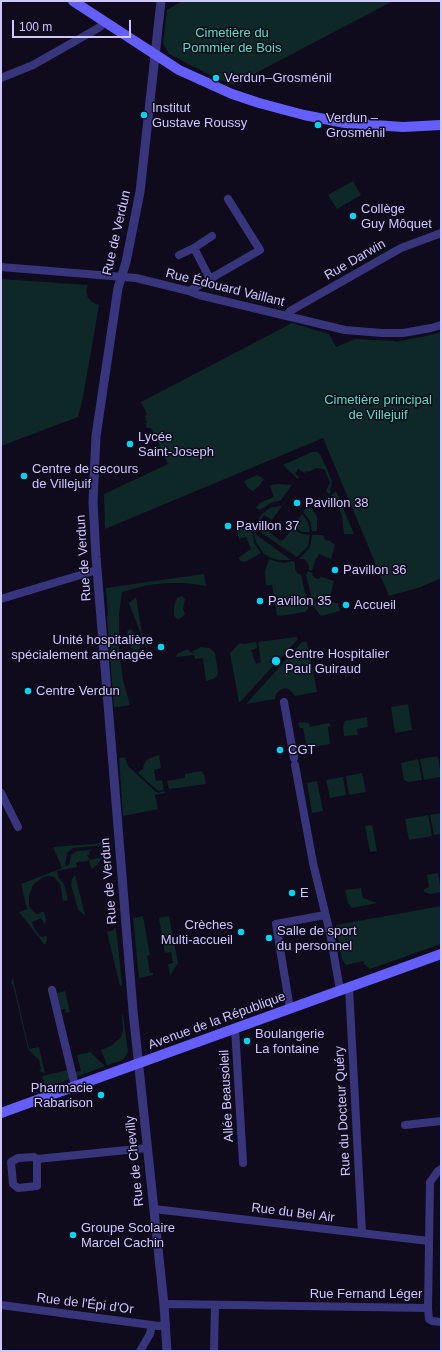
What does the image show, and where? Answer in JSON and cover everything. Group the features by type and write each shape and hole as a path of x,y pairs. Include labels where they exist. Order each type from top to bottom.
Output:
{"main road":[{"path":"80,3 105,22 179,70 232,94 283,111 324,120 403,127 441,125"},
{"name":"Avenue de la République","path":"1,1113 441,954"}],"street":[{"name":"Rue de Verdun","path":"138,1063 93,502 96,436 118,290 131,238 140,192 154,76 154,54 161,1"},
{"path":"1,78 33,65 100,27 105,22"},
{"path":"189,291 260,250 228,199"},
{"name":"Rue Darwin","path":"287,316 290,311 401,248 441,233"},
{"path":"179,256 212,236"},
{"path":"194,248 210,279"},
{"name":"Rue Édouard Vaillant","path":"1,267 136,278 189,291 199,295 345,330 382,334 403,334 441,325"},
{"path":"1,599 98,570"},
{"name":"Rue du Docteur Quéry","path":"284,702 312,863 344,989 362,1233"},
{"path":"1,793 18,827"},
{"path":"290,1008 276,924 325,915"},
{"path":"52,990 75,1086"},
{"name":"Allée Beausoleil","path":"235,1028 243,1163"},
{"name":"Rue de Chevilly","path":"138,1063 164,1305 167,1351"},
{"path":"405,1125 441,1121"},
{"path":"37,1159 37,1186 18,1188 12,1184 11,1162 18,1158 34,1157 37,1159 147,1148"},
{"name":"Rue Fernand Léger","path":"164,1305 428,1308 430,1182 441,1169"},
{"name":"Rue du Bel Air","path":"154,1209 430,1241"},
{"name":"Rue de l'Épi d'Or","path":"1,1305 152,1325 166,1325"},
{"path":"214,1351 215,1305"},
{"path":"428,1308 429,1319 432,1321 441,1322"},
{"path":"140,1351 150,1334 152,1325"}],"green space":[{"name":"Cimetière du Pommier de Bois","path":"182,1 393,1 233,85 169,54 163,43 167,10"},
{"path":"353,181 361,195 337,209 328,195"},
{"path":"1,279 88,285 86,291 88,298 92,302 99,305 83,397 78,417 1,446"},
{"name":"Cimetière principal de Villejuif","path":"292,323 329,334 336,347 355,339 395,342 441,332 441,578 421,587 389,596 323,438 105,529 104,494 168,464 151,428 147,428 145,416 147,414 141,402"},
{"path":"312,452 317,452 321,456 332,481 331,492 329,494 326,491 330,482 324,469 316,468 305,473 298,469 295,474 299,477 298,479 283,465"},
{"path":"257,475 264,479 253,491 248,488 244,481"},
{"path":"279,484 292,485 281,500 271,503 260,510 256,508 260,503 274,497 270,486"},
{"path":"336,491 354,534 344,534 342,516 338,505 331,495"},
{"path":"282,506 272,520 264,515 259,522 265,529 281,541 292,529 302,534 310,535 308,546 297,557 254,528 263,513 270,508"},
{"path":"312,508 317,517 317,531 312,531 310,521 303,512 305,509"},
{"path":"302,514 308,522 310,532 302,532 293,526"},
{"path":"238,520 252,530 254,543 261,553 245,562 238,558 251,549 246,537 239,539 237,531"},
{"path":"254,533 291,560 279,560 264,554 256,542"},
{"path":"312,535 323,535 325,540 330,541 335,545 331,559 319,554 316,558 312,571 309,570 309,566 304,559 299,559 310,547"},
{"path":"269,559 285,563 293,561 295,563 297,573 301,575 308,605 308,609 305,612 281,616 277,615 272,585 266,585 265,571"},
{"path":"308,571 313,573 312,575 315,578 318,579 321,577 334,581 329,600 312,599 306,575"},
{"path":"204,574 206,586 185,583 167,583 148,585 122,592 119,615 119,649 123,680 130,705 114,707 106,588"},
{"path":"182,596 185,599 183,609 185,614 181,618 177,619 174,615 174,607 177,598"},
{"path":"136,597 142,633 149,653 129,603"},
{"path":"313,601 338,603 340,611 321,616 314,607"},
{"path":"131,629 140,644 138,651 131,648 129,644 127,633 128,630"},
{"path":"296,637 298,639 239,702 230,653 240,643 244,644 256,642 257,648 251,650 256,664 261,662 258,642"},
{"path":"302,642 307,642 317,692 295,696 286,688 280,690 276,694 275,699 246,704"},
{"path":"201,647 209,648 215,653 218,672 217,676 213,679 206,681 203,658 195,659 194,655 176,657 177,654 188,649 191,653 199,652 191,652"},
{"path":"408,704 412,730 395,733 391,707"},
{"path":"367,717 368,727 357,729 358,735 344,736 343,726 345,721"},
{"path":"298,723 309,723 310,727 329,723 331,726 328,727 330,744 307,748 303,728 300,728"},
{"path":"159,755 161,768 154,770 156,781 162,780 164,790 158,791 138,773 143,769 144,764 148,759"},
{"path":"438,756 441,777 424,780 420,759"},
{"path":"125,757 128,766 155,791 158,793 164,791 165,793 155,795 158,809 123,816 119,758"},
{"path":"418,759 422,780 409,782 404,780 401,763"},
{"path":"202,771 206,784 169,789 167,781 184,778 185,774"},
{"path":"362,773 366,792 349,795 346,776"},
{"path":"343,777 346,795 330,798 326,780"},
{"path":"317,781 323,811 312,813 307,783"},
{"path":"441,813 441,834 434,835 430,815"},
{"path":"428,815 432,836 409,840 405,819"},
{"path":"372,825 377,851 370,852 365,826"},
{"path":"105,843 105,845 73,848 67,853 65,866 69,865 71,855 77,851 92,850 89,852 90,854 87,855 90,860 102,857 98,864 93,868 91,868 89,860 76,863 77,867 57,871 59,878 64,884 68,900 63,901 60,884 54,877 48,876 42,878 33,885 29,896 29,906 36,914 44,912 46,920 45,925 41,918 32,922 34,928 41,937 47,936 46,943 44,944 19,912 27,909 21,884 62,868 53,847"},
{"path":"438,873 441,892 430,894 424,892 424,889 429,887 427,875"},
{"path":"75,875 85,915 78,909 71,885 72,879"},
{"path":"361,888 363,898 377,903 352,908 348,903 345,890"},
{"path":"441,906 441,944 370,969 364,964 364,961 346,965 342,959 336,925"},
{"path":"143,916 150,955 147,956 150,973 153,973 153,975 139,978 133,918"},
{"path":"169,916 178,963 170,976 168,964 173,963 171,952 165,953 159,918"},
{"path":"114,928 116,929 122,983 120,986 107,932 114,930"},
{"path":"12,979 29,1049 39,1047 45,1073 39,1071 41,1069 39,1060 28,1049 13,985 11,983"},
{"path":"65,991 70,1012 66,1013 65,1009 61,1010 57,993"},
{"path":"122,1015 128,1052 123,1060 107,1065 101,1050 111,1046 121,1037 123,1029"},
{"path":"90,1052 105,1066 76,1077 75,1072 81,1071 77,1055"},
{"path":"68,1070 70,1079 45,1088 42,1076"}],"place":[{"name":"Verdun–Grosménil","path":"216,78"},
{"name":"Institut Gustave Roussy","path":"144,115"},
{"name":"Verdun – Grosménil","path":"318,125"},
{"name":"Collège Guy Môquet","path":"353,216"},
{"name":"Lycée Saint-Joseph","path":"130,444"},
{"name":"Centre de secours de Villejuif","path":"24,476"},
{"name":"Pavillon 38","path":"297,503"},
{"name":"Pavillon 37","path":"228,526"},
{"name":"Pavillon 36","path":"335,570"},
{"name":"Pavillon 35","path":"260,601"},
{"name":"Accueil","path":"346,605"},
{"name":"Unité hospitalière spécialement aménagée","path":"161,647"},
{"name":"Centre Hospitalier Paul Guiraud","path":"276,661"},
{"name":"Centre Verdun","path":"28,691"},
{"name":"CGT","path":"280,750"},
{"name":"E","path":"292,893"},
{"name":"Crèches Multi-accueil","path":"241,932"},
{"name":"Salle de sport du personnel","path":"269,938"},
{"name":"Boulangerie La fontaine","path":"247,1041"},
{"name":"Pharmacie Rabarison","path":"101,1095"},
{"name":"Groupe Scolaire Marcel Cachin","path":"73,1235"}]}
